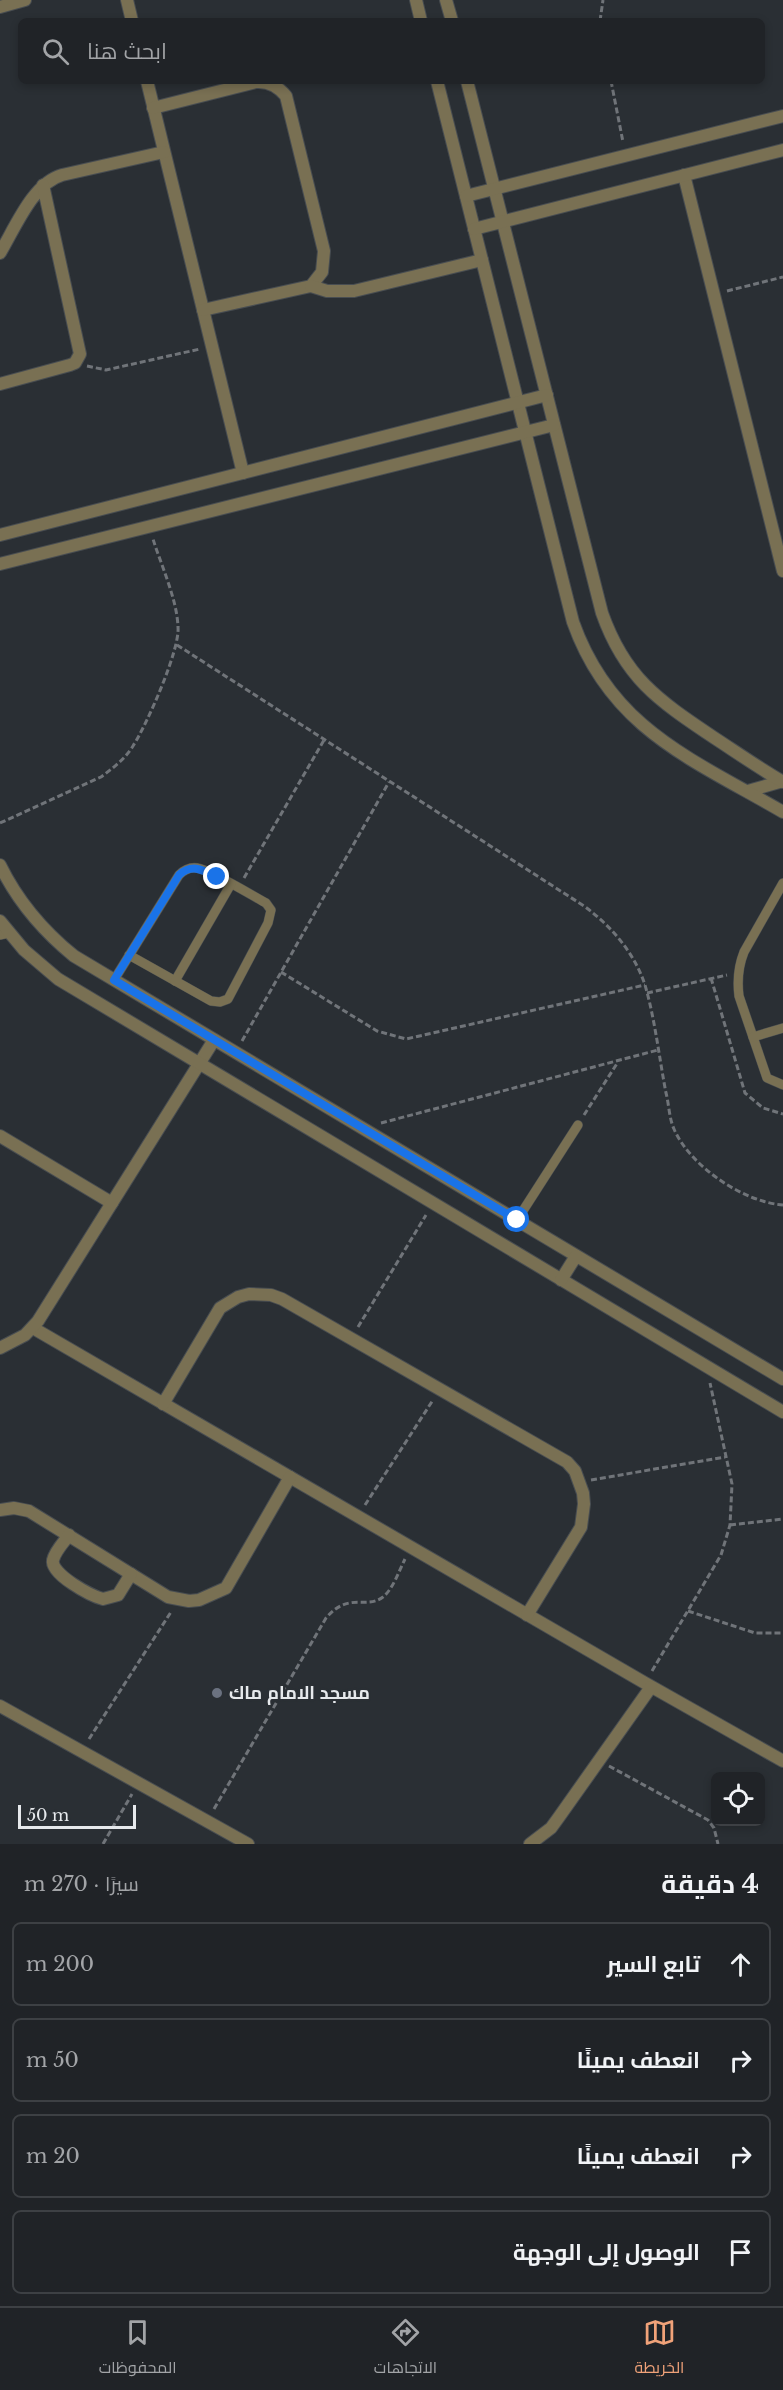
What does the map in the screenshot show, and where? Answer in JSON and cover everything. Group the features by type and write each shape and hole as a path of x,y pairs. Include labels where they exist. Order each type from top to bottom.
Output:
{"street":[{"path":"0,7 25,0"},
{"path":"126,0 131,18"},
{"path":"416,0 420,18"},
{"path":"447,0 451,18"},
{"path":"148,84 243,473"},
{"path":"153,108 248,84"},
{"path":"279,84 286,96 324,251 322,272 310,286"},
{"path":"437,84 573,622 592,666 620,705 646,729 783,812"},
{"path":"468,84 602,613 609,632 623,659 642,683 672,710 782,782"},
{"path":"465,196 783,116"},
{"path":"474,229 783,150"},
{"path":"0,253 33,197 43,185 62,175 164,152"},
{"path":"684,175 783,571"},
{"path":"0,384 70,365 79,358 80,350 43,185"},
{"path":"203,310 310,286 327,291 354,291 482,260"},
{"path":"0,535 547,395"},
{"path":"0,564 554,425"},
{"path":"748,791 782,782"},
{"path":"0,865 19,900 44,930 74,956 783,1379"},
{"path":"0,921 4,934 58,979 783,1412"},
{"path":"0,1348 17,1340 33,1328 214,1040"},
{"path":"0,1136 112,1203"},
{"path":"561,1280 576,1256"},
{"path":"163,1404 220,1308 238,1297 260,1294 282,1299 567,1462 575,1471 580,1482 584,1504 581,1527 527,1615"},
{"path":"33,1328 783,1761"},
{"path":"0,1510 14,1508 29,1511 168,1597 179,1600 199,1600 226,1587 290,1477"},
{"path":"69,1535 54,1557 53,1564 58,1574 103,1599 118,1595 131,1574"},
{"path":"530,1844 551,1828 600,1760 648,1685"},
{"path":"0,1707 248,1844"}],"lane":[{"path":"114,980 129,955 184,870 196,868 266,903 271,910 271,917 228,999 220,1002 211,1001 129,955"},
{"path":"783,883 744,952 738,972 739,996 767,1078 783,1085"},
{"path":"175,981 235,886"},
{"path":"753,1036 783,1028"},
{"path":"517,1220 578,1125"}],"path":[{"path":"600,18 603,0"},
{"path":"612,84 626,156"},
{"path":"713,294 783,277"},
{"path":"79,358 93,369 106,370 212,346"},
{"path":"0,823 100,777 124,758 140,732 177,645 177,619 149,526"},
{"path":"177,645 597,916 620,939 630,953 645,985 674,1128 682,1142 704,1167 730,1187 753,1198 783,1205"},
{"path":"235,886 324,740"},
{"path":"236,1052 389,782"},
{"path":"281,972 377,1031 406,1039 645,985"},
{"path":"646,993 738,972"},
{"path":"711,978 746,1093 763,1108 783,1114"},
{"path":"363,1128 658,1050"},
{"path":"578,1125 619,1061"},
{"path":"350,1338 433,1203"},
{"path":"648,1685 721,1555 730,1525 732,1491 707,1367"},
{"path":"358,1517 440,1389"},
{"path":"580,1482 725,1457"},
{"path":"730,1525 783,1519"},
{"path":"207,1821 326,1618 342,1605 356,1601 375,1601 386,1595 411,1548"},
{"path":"81,1751 179,1600"},
{"path":"688,1611 755,1633 783,1633"},
{"path":"600,1760 708,1820 714,1828 718,1844"},
{"path":"103,1844 139,1783"}],"place":[{"name":"مسجد الامام ماك","path":"217,1693"}],"route":[{"path":"217,877 196,868 184,870 179,875 114,980 517,1220"}]}
